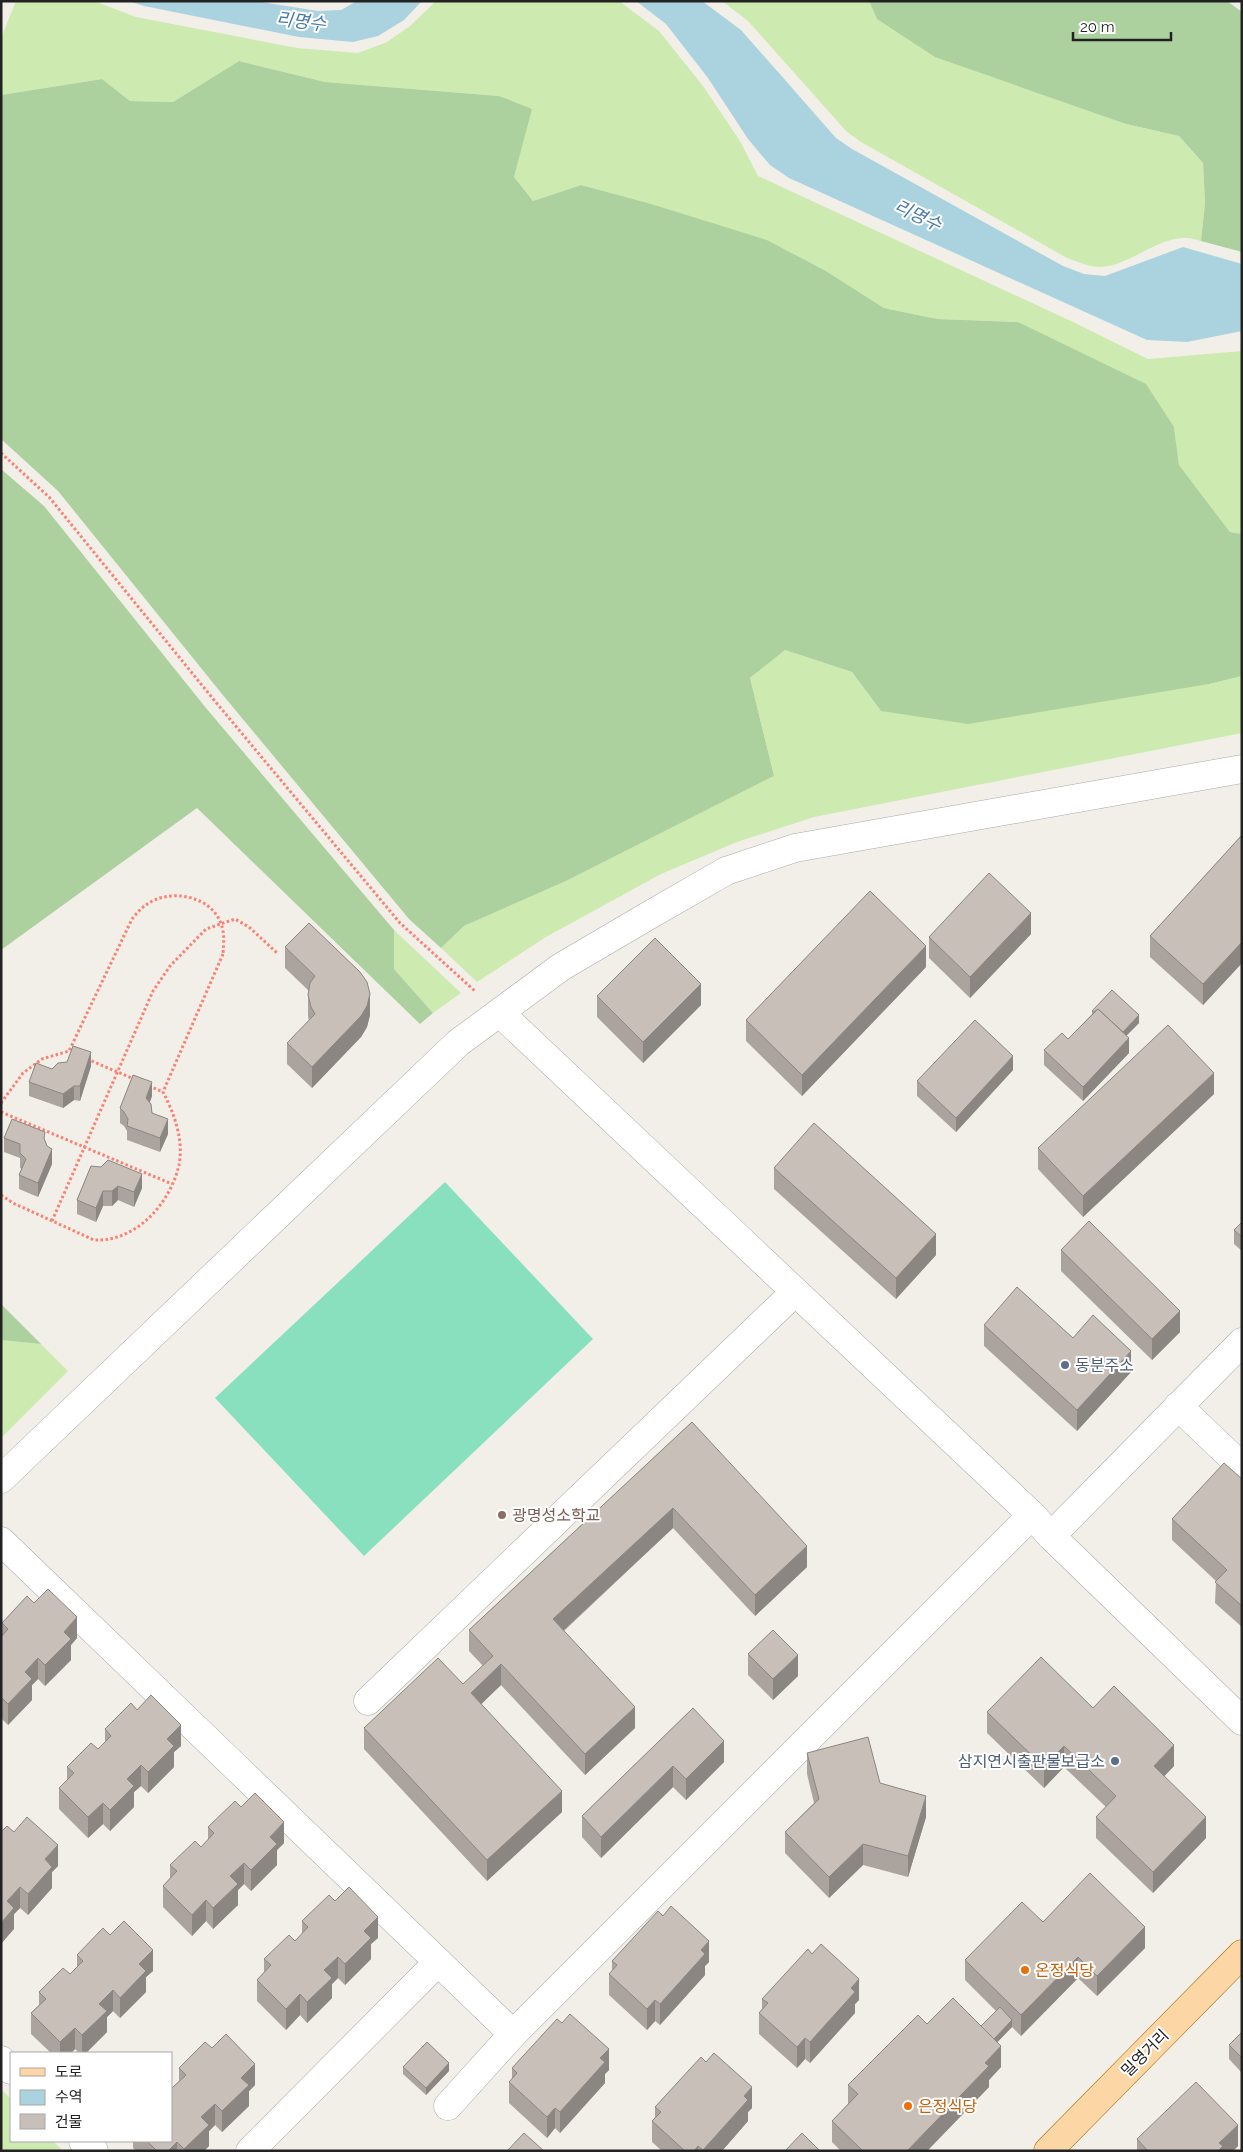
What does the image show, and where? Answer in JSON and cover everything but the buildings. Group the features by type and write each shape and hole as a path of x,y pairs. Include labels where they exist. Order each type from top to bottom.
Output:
{"main road":[{"name":"밀영거리","path":"1048,2151 1242,1954"}],"street":[{"path":"1,1479 458,1043 561,967 726,871 795,848 1242,769"},
{"path":"500,1013 1032,1515 1051,1536 1242,1721"},
{"path":"368,1701 795,1292"},
{"path":"1051,1536 1242,1342"},
{"path":"1178,1406 1242,1467"},
{"path":"448,2106 513,2034 1032,1515"},
{"path":"1,1541 513,2034"},
{"path":"250,2151 438,1962"},
{"path":"1,2060 10,2069"},
{"path":"84,2142 94,2151"}],"path":[{"path":"1,453 49,497 214,700 400,923 500,1013"},
{"path":"68,1051 132,919 145,905 160,897 181,895 204,904 218,918 225,935 224,954 163,1092"},
{"path":"52,1221 153,991 170,966 206,929 235,919 249,927 277,953"},
{"path":"1,1104 23,1073 42,1059 68,1051 77,1054"},
{"path":"85,1058 135,1080"},
{"path":"1,1195 13,1203 94,1240 106,1240 130,1232 143,1223 160,1205 172,1184 179,1164 179,1138 173,1111 163,1092 144,1084"},
{"path":"1,1112 172,1184"}],"green space":[{"path":"16,1 94,1 136,17 297,48 358,53 387,42 410,26 436,1 619,1 659,31 703,86 740,141 758,176 1071,321 1148,359 1242,351 1242,534 1230,532 1179,465 1174,427 1018,322 937,319 884,308 826,271 767,240 581,185 533,201 514,177 531,110 499,96 325,82 239,61 173,102 130,101 102,79 1,95 1,38"},
{"path":"722,1 869,1 877,19 1048,95 1126,124 1179,136 1203,163 1205,203 1201,241 1188,238 1176,239 1155,246 1122,262 1101,267 1067,258 861,142 847,132 748,21"},
{"path":"869,1 1227,1 1242,12 1242,252 1201,241 1205,203 1203,163 1179,136 1126,124 935,57 877,19"},
{"path":"239,61 325,82 499,96 532,109 514,177 533,201 581,185 651,204 767,240 826,271 884,308 937,319 1018,322 1146,384 1174,427 1179,465 1230,532 1242,534 1242,676 1209,684 968,724 881,711 852,672 785,650 750,678 774,776 566,881 464,926 441,948 409,919 222,694 58,491 1,439 1,95 102,79 130,101 173,102"},
{"path":"1,469 44,506 206,708 394,930 394,969 433,1013 420,1024 197,808 1,950"},
{"path":"785,650 852,672 881,711 1209,684 1242,676 1242,733 814,817 737,842 661,874 546,937 477,982 441,948 464,926 566,881 774,776 750,678"},
{"path":"394,930 461,993 433,1013 394,969"},
{"path":"445,1182 593,1339 364,1556 215,1398"},
{"path":"1,1304 41,1344 1,1340"},
{"path":"1,1340 41,1344 68,1371 1,1438"},
{"path":"1,2089 10,2098 10,2142 54,2142 63,2151 1,2151"}],"water":[{"name":"리명수","path":"128,1 255,1 318,11 341,10 357,1 422,1 404,20 378,36 353,42 299,37 144,6"},
{"name":"리명수","path":"636,1 702,1 741,30 836,138 852,149 1063,266 1084,274 1105,276 1183,247 1242,264 1242,331 1187,342 1147,340 789,178 770,165 748,139 708,78 666,24"}],"place":[{"name":"동분주소","path":"1065,1365"},
{"name":"광명성소학교","path":"502,1515"},
{"name":"삼지연시출판물보급소","path":"1115,1761"},
{"name":"온정식당","path":"1025,1970"},
{"name":"은정식당","path":"908,2106"}]}
